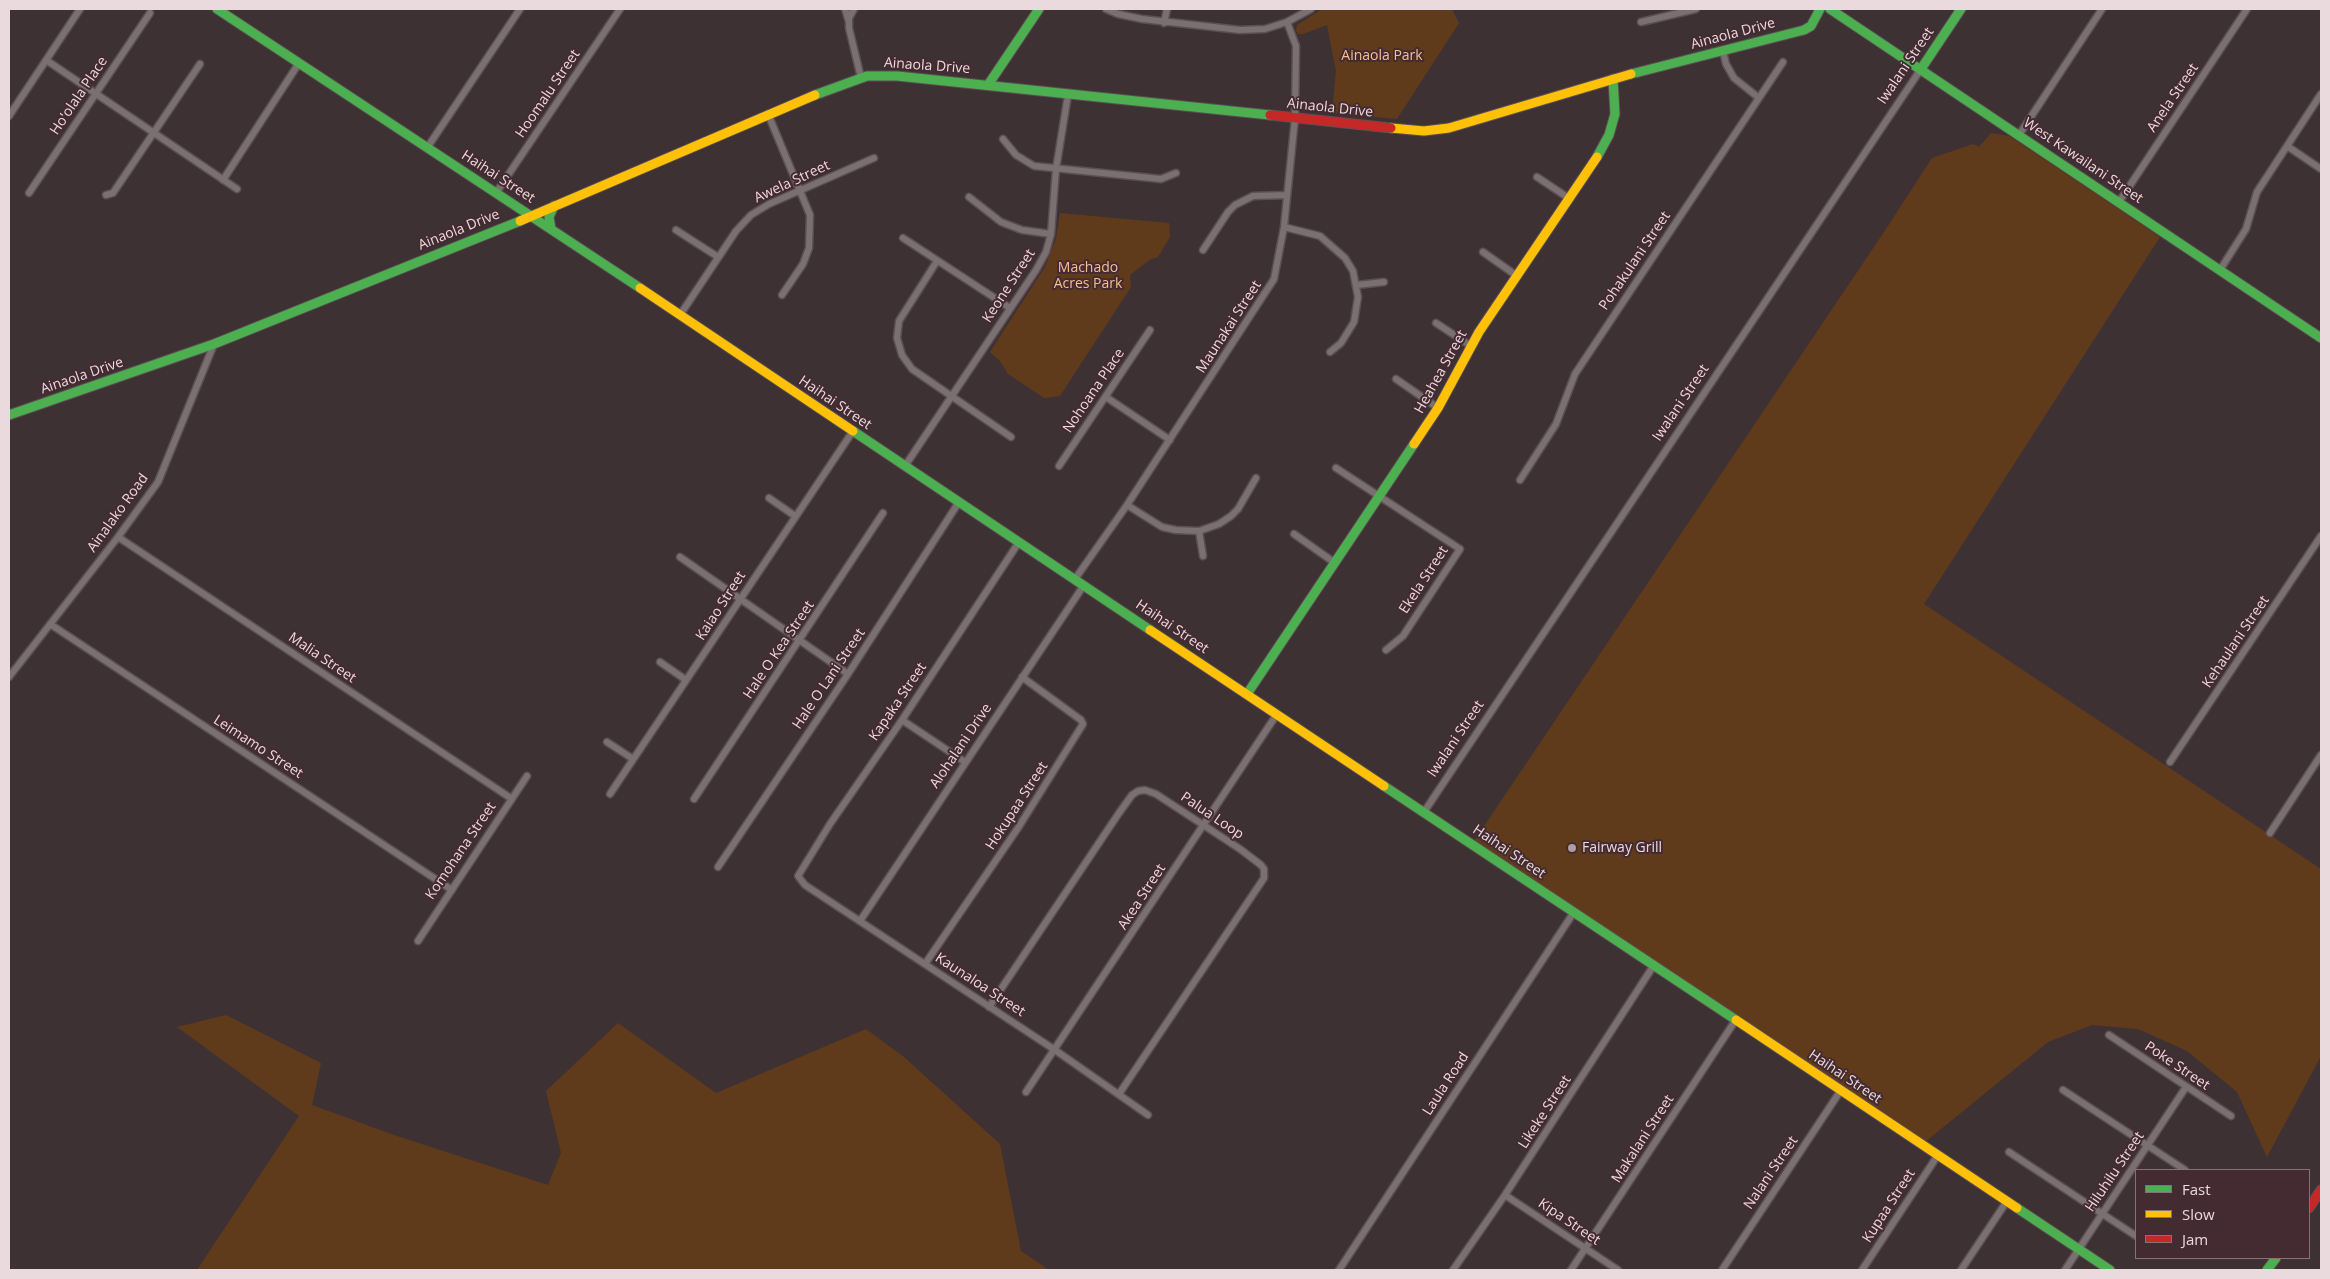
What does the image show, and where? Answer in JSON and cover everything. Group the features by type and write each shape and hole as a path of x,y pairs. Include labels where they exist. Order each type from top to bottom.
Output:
{"street":[{"path":"9,116 80,9"},
{"name":"Haihai Street","path":"219,9 552,229 2110,1270"},
{"path":"427,148 520,9"},
{"name":"Hoomalu Street","path":"496,193 620,9"},
{"path":"845,9 861,78"},
{"path":"849,23 854,9"},
{"path":"988,85 1040,9"},
{"path":"1106,9 1118,14 1164,23 1240,30 1264,28 1287,22 1311,9"},
{"path":"1164,23 1167,9"},
{"path":"1641,22 1696,9"},
{"name":"Ainaola Drive","path":"9,416 214,344 531,216 768,114 861,78 897,76 1424,131 1449,128 1613,80 1804,30 1810,26 1820,9"},
{"name":"West Kawailani Street","path":"1830,9 2321,337"},
{"name":"Iwalani Street","path":"1424,812 1961,9"},
{"path":"2019,135 2102,9"},
{"name":"Anela Street","path":"2119,202 2247,9"},
{"name":"Ho'olala Place","path":"29,193 150,13"},
{"name":"Maunakai Street","path":"1075,579 1127,505 1268,292 1278,267 1295,118 1296,46 1287,22"},
{"path":"1723,51 1726,64 1734,78 1759,98"},
{"path":"46,60 237,189"},
{"name":"Pohakulani Street","path":"1520,480 1556,424 1575,374 1783,62"},
{"path":"223,180 299,63"},
{"path":"106,195 113,193 200,64"},
{"name":"Heahea Street","path":"1247,694 1438,408 1471,346 1600,152 1612,127 1615,109 1613,80"},
{"path":"2220,270 2246,229 2257,192 2321,94"},
{"name":"Keone Street","path":"905,466 1036,270 1051,234 1056,169 1068,95"},
{"path":"768,114 810,215 811,232 809,248 803,264 782,295"},
{"path":"1002,139 1025,161 1034,166 1161,179 1176,173"},
{"path":"2287,146 2321,169"},
{"name":"Awela Street","path":"680,315 736,231 751,215 769,204 874,158"},
{"path":"1537,177 1570,199"},
{"path":"1203,250 1228,212 1235,205 1253,196 1287,195"},
{"path":"969,197 1002,222 1022,230 1051,234"},
{"path":"552,229 549,218 554,206"},
{"path":"1284,227 1320,236 1346,258 1353,271 1358,297 1354,322 1341,343 1330,352"},
{"path":"676,230 718,257"},
{"path":"903,238 1010,308"},
{"path":"1484,252 1517,276"},
{"path":"937,261 902,312 897,338 902,355 912,369 1011,437"},
{"path":"1357,284 1384,282"},
{"path":"1436,323 1471,346"},
{"name":"Nohoana Place","path":"1059,466 1150,330"},
{"name":"Ainalako Road","path":"9,677 118,537 160,476 214,344"},
{"path":"1396,379 1438,408"},
{"path":"1106,397 1170,440"},
{"name":"Kaiao Street","path":"610,794 853,431"},
{"path":"1336,468 1379,496"},
{"path":"1127,505 1162,527 1198,531 1219,524 1231,516 1241,505 1256,478"},
{"name":"Ekela Street","path":"1379,496 1460,549 1403,636 1386,650"},
{"path":"769,498 795,516"},
{"name":"Hale O Lani Street","path":"718,867 848,674 959,502"},
{"name":"Hale O Kea Street","path":"694,799 883,513"},
{"path":"1198,531 1202,556"},
{"path":"1294,534 1335,563"},
{"name":"Kehaulani Street","path":"2170,762 2321,536"},
{"name":"Malia Street","path":"118,537 512,799"},
{"name":"Kapaka Street","path":"798,876 830,824 902,720 1019,542"},
{"path":"680,557 801,639 848,674"},
{"name":"Alohalani Drive","path":"860,921 1084,585"},
{"name":"Leimamo Street","path":"50,624 452,890"},
{"path":"660,662 686,680"},
{"name":"Hokupaa Street","path":"925,964 1018,828 1083,724 1081,720 1022,677"},
{"name":"Akea Street","path":"1026,1092 1277,714"},
{"path":"902,720 966,762"},
{"path":"606,742 633,760"},
{"path":"2270,833 2321,755"},
{"name":"Komohana Street","path":"418,941 527,776"},
{"name":"Palua Loop","path":"989,1006 1132,795 1145,790 1156,794 1204,826 1261,865 1264,869 1264,878 1119,1094"},
{"name":"Kaunaloa Street","path":"798,876 805,885 1055,1050 1148,1115"},
{"name":"Laula Road","path":"1339,1270 1574,912"},
{"name":"Likeke Street","path":"1453,1270 1506,1195 1654,966"},
{"name":"Makalani Street","path":"1571,1270 1736,1021"},
{"name":"Poke Street","path":"2109,1035 2186,1088 2231,1116"},
{"name":"Hiluhilu Street","path":"2065,1270 2186,1088"},
{"name":"Nalani Street","path":"1722,1270 1841,1090"},
{"path":"2063,1090 2184,1169"},
{"path":"2009,1152 2135,1235"},
{"name":"Kupaa Street","path":"1862,1270 1938,1155"},
{"path":"2310,1206 2321,1190"},
{"name":"Kipa Street","path":"1506,1195 1618,1270"},
{"path":"1961,1270 2008,1201"},
{"path":"2268,1270 2275,1259"}],"green space":[{"name":"Ainaola Park","path":"1322,9 1452,9 1459,23 1397,119 1332,113 1336,71 1327,25 1303,34 1298,34 1296,31 1297,25"},
{"path":"1991,133 2009,136 2160,237 1924,604 2321,869 2321,1056 2267,1157 2237,1092 2187,1051 2138,1029 2092,1025 2048,1042 1925,1142 1474,841 1932,158 1973,144 1979,147"},
{"name":"Machado Acres Park","path":"1060,213 1169,223 1170,237 1158,257 1151,259 1130,275 1131,287 1060,396 1044,398 1008,374 1000,361 990,352 1045,267 1056,239"},
{"path":"226,1015 321,1063 312,1105 394,1135 548,1185 561,1153 546,1091 618,1023 716,1093 866,1029 904,1057 1000,1144 1021,1251 1049,1270 197,1270 299,1116 177,1027"}],"traffic: fast":[{"path":"217,9 640,288"},
{"path":"988,85 1039,9"},
{"path":"1631,74 1804,30 1811,26 1820,9"},
{"path":"1830,9 2321,338"},
{"path":"1921,69 1961,9"},
{"path":"815,95 867,76 897,76 1270,115"},
{"path":"1597,157 1609,135 1615,114 1613,79"},
{"path":"551,229 549,217 554,206"},
{"path":"9,415 214,344 520,221"},
{"path":"853,431 1150,630"},
{"path":"1247,694 1414,444"},
{"path":"1384,786 1736,1020"},
{"path":"2017,1208 2110,1270"},
{"path":"2267,1270 2275,1259"}],"traffic: slow":[{"path":"1391,128 1424,131 1449,128 1631,74"},
{"path":"520,221 815,95"},
{"path":"1414,444 1438,408 1479,332 1597,157"},
{"path":"640,288 853,431"},
{"path":"1150,630 1384,786"},
{"path":"1736,1020 2017,1208"}],"traffic: jam":[{"path":"1270,115 1391,128"},
{"path":"2310,1206 2321,1190"}],"place":[{"name":"Fairway Grill","path":"1572,848"}]}
